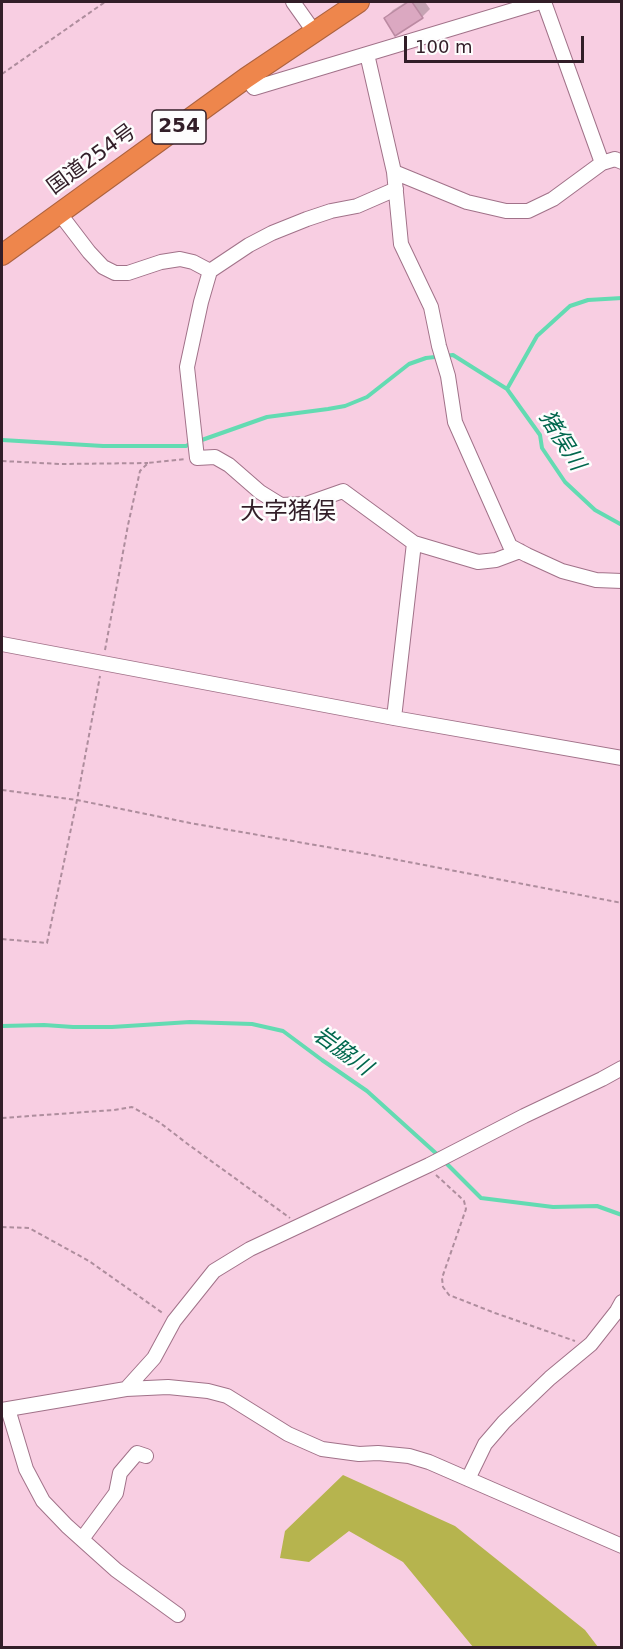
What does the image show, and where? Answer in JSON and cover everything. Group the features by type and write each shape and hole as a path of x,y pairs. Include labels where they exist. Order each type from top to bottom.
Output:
{"highway":[{"name":"国道254号","path":"2,255 246,78 359,2"}],"street":[{"path":"293,2 315,33"},
{"path":"246,78 254,88 542,2 602,163"},
{"path":"367,54 394,172 400,244 431,307 448,376 455,422 510,546 562,571 596,580 621,580"},
{"path":"394,172 467,201 506,211 528,211 553,199 602,163 615,159 621,162"},
{"path":"396,189 357,206 331,211 272,233 210,271 187,367 198,458 215,457 229,465 260,492 280,505 306,504 343,491 414,543 478,562 496,560 520,552"},
{"path":"60,214 88,252 103,267 115,273 128,273 161,262 180,259 193,262 210,271"},
{"path":"394,718 414,543"},
{"path":"2,644 621,758"},
{"path":"126,1389 154,1358 174,1321 214,1271 250,1249 425,1166 621,1068"},
{"path":"468,1479 485,1444 504,1422 550,1378 589,1346 617,1311 621,1302"},
{"path":"178,1615 116,1569 43,1501 26,1469 4,1409 126,1389 168,1387 208,1391 227,1396 288,1434 322,1449 359,1454 409,1456 468,1479 621,1546"},
{"path":"82,1539 116,1493 120,1473 137,1454 146,1456"}],"path":[{"path":"2,74 105,2"},
{"path":"2,461 61,464 148,463 198,458"},
{"path":"2,939 47,943 77,800 128,525 140,471 148,463"},
{"path":"2,790 77,800 621,903"},
{"path":"2,1118 132,1107 159,1122 300,1225"},
{"path":"425,1166 459,1196 466,1209 442,1278 443,1287 448,1295 589,1346"},
{"path":"2,1227 29,1228 89,1261 174,1321"}],"shaded area":[{"path":"343,1475 455,1526 585,1630 598,1647 473,1647 403,1562 349,1531 309,1562 280,1558 285,1531"}],"building":[{"path":"408,2 412,2 423,18 395,36 384,18"}],"waterway":[{"path":"507,389 537,336 570,306 588,300 622,298"},
{"name":"猪俣川","path":"199,441 267,417 345,406 367,397 409,364 426,358 453,355 507,389 540,435 542,448 565,482 595,510 622,525"},
{"path":"2,440 103,446 186,446 192,443"},
{"name":"岩脇川","path":"2,1026 112,1027 190,1022 252,1024 283,1031 367,1091 439,1156"},
{"name":"岩脇川","path":"445,1162 481,1198 553,1207 597,1206 622,1215"}],"district":[{"name":"大字猪俣","path":"288,513"}]}
